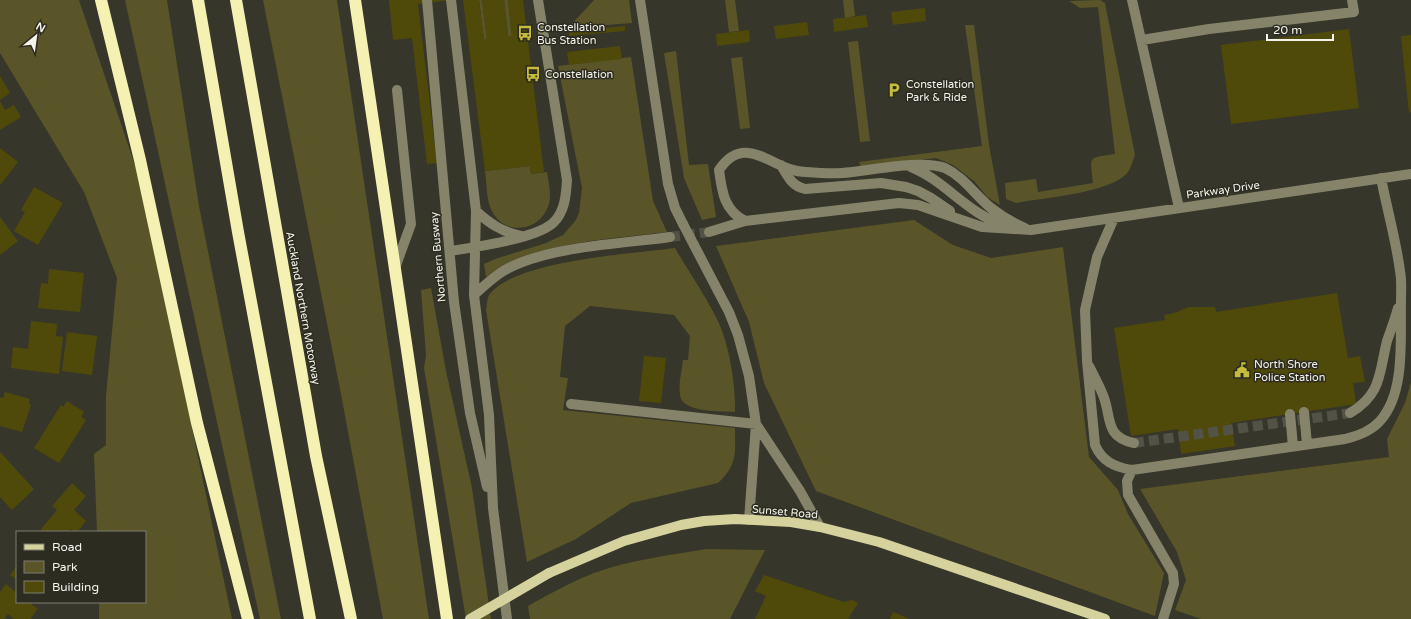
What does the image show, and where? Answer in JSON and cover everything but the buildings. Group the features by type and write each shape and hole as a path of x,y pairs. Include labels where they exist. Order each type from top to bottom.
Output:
{"highway":[{"path":"101,0 140,160 197,423 248,619"},
{"path":"198,0 238,232 310,619"},
{"name":"Auckland Northern Motorway","path":"236,0 316,456 351,619"},
{"path":"355,0 447,619"}],"main road":[{"name":"Sunset Road","path":"470,619 550,573 607,547 657,531 704,521 749,520 791,522 820,526 879,542 1105,619"}],"street":[{"name":"Northern Busway","path":"427,0 454,302 470,414 493,508"},
{"name":"Northern Busway","path":"451,0 476,211 474,295 489,415 493,508 507,619"},
{"path":"450,251 522,236 547,228 560,214 566,194 567,180 538,0"},
{"path":"640,0 668,184 675,208 717,287 738,335 749,376 756,424 749,520"},
{"name":"Parkway Drive","path":"1132,0 1179,208 1411,174"},
{"path":"1142,40 1209,29 1354,12 1352,0"},
{"path":"395,268 411,224 397,90"},
{"path":"745,221 735,215 726,203 722,195 719,170 732,157 747,152 754,153 781,165 803,172 841,173 908,166 936,165 954,173 991,208 1014,223 1031,230"},
{"path":"781,165 790,181 797,187 812,190 881,183 906,187 931,198 960,218 972,224 991,228 1031,230 1179,208"},
{"path":"908,166 931,176 971,209 990,221 1006,226 1031,230"},
{"path":"1114,218 1097,258 1086,302 1087,361 1094,445 1098,453 1108,462 1116,467 1132,470 1357,437 1380,422 1386,412 1396,387 1402,340 1400,270 1381,178"},
{"path":"709,232 745,221 899,203 918,205 960,218"},
{"path":"476,211 488,222 500,229 522,236"},
{"path":"474,295 505,270 530,259 556,252 670,237"},
{"path":"1350,413 1365,403 1379,381 1387,342 1401,300"},
{"path":"1087,361 1104,396 1112,430 1121,440 1134,443"},
{"path":"571,404 756,424"},
{"path":"1304,412 1308,444"},
{"path":"1290,414 1293,446"},
{"path":"756,424 800,491 820,526"},
{"path":"1132,470 1127,481 1128,495 1170,565 1173,573 1174,584 1163,619"}],"green space":[{"path":"0,0 79,0 140,180 232,619 99,619 99,603 146,603 146,531 97,531 94,454 106,445 106,396 117,278 84,192 0,53"},
{"path":"125,0 167,0 199,206 281,619 260,619"},
{"path":"263,0 337,0 429,619 383,619 340,389"},
{"path":"479,0 482,0 487,39 484,40"},
{"path":"504,0 508,0 512,36 508,36"},
{"path":"594,0 629,0 632,23 568,28"},
{"path":"725,0 735,0 739,31 729,32"},
{"path":"843,0 853,0 855,16 845,18"},
{"path":"1100,0 1105,3 1135,155 1130,168 1128,172 1120,179 1107,185 1076,194 1016,203 1006,199 1005,183 1036,179 1038,192 1093,183 1091,168 1092,160 1099,156 1115,154 1098,7 1080,8 1069,1"},
{"path":"965,25 974,25 989,145 1000,205 987,197 975,182 953,165 936,158 861,167 859,162 982,146"},
{"path":"858,41 870,141 860,142 848,42"},
{"path":"676,51 689,165 708,164 716,217 702,220 684,178 664,53"},
{"path":"631,57 653,201 667,232 597,240 551,249 507,265 486,277 484,264 495,259 546,243 563,235 576,220 579,213 582,188 558,66"},
{"path":"742,57 750,128 740,129 731,58"},
{"path":"530,166 531,174 547,172 550,192 548,207 541,218 535,223 520,228 512,227 498,220 491,209 488,199 485,171"},
{"path":"914,220 953,245 991,258 1063,247 1089,457 1118,490 1128,514 1164,573 1155,616 816,491 764,383 749,322 716,246"},
{"path":"675,248 707,301 721,329 731,365 735,412 703,410 687,405 682,401 680,395 680,382 683,360 688,360 690,336 674,315 590,306 565,326 560,377 568,378 563,410 735,428 735,451 732,464 718,483 631,503 576,539 527,562 486,310 489,295 503,283 523,274 548,266 604,256"},
{"path":"431,288 446,371 472,488 491,619 466,619 424,368 426,355 421,290"},
{"path":"1411,382 1411,619 1201,619 1175,610 1186,580 1177,552 1140,489 1389,457 1387,439 1405,403"},
{"path":"707,549 765,550 730,619 530,619 528,606 560,588 594,573 636,561"}],"tunnel":[{"path":"670,237 709,232"},
{"path":"1134,443 1350,413"}],"place":[{"name":"Constellation Bus Station","path":"525,33"},
{"name":"Constellation","path":"533,74"},
{"name":"Constellation Park & Ride","path":"894,90"},
{"name":"North Shore Police Station","path":"1242,370"}]}
